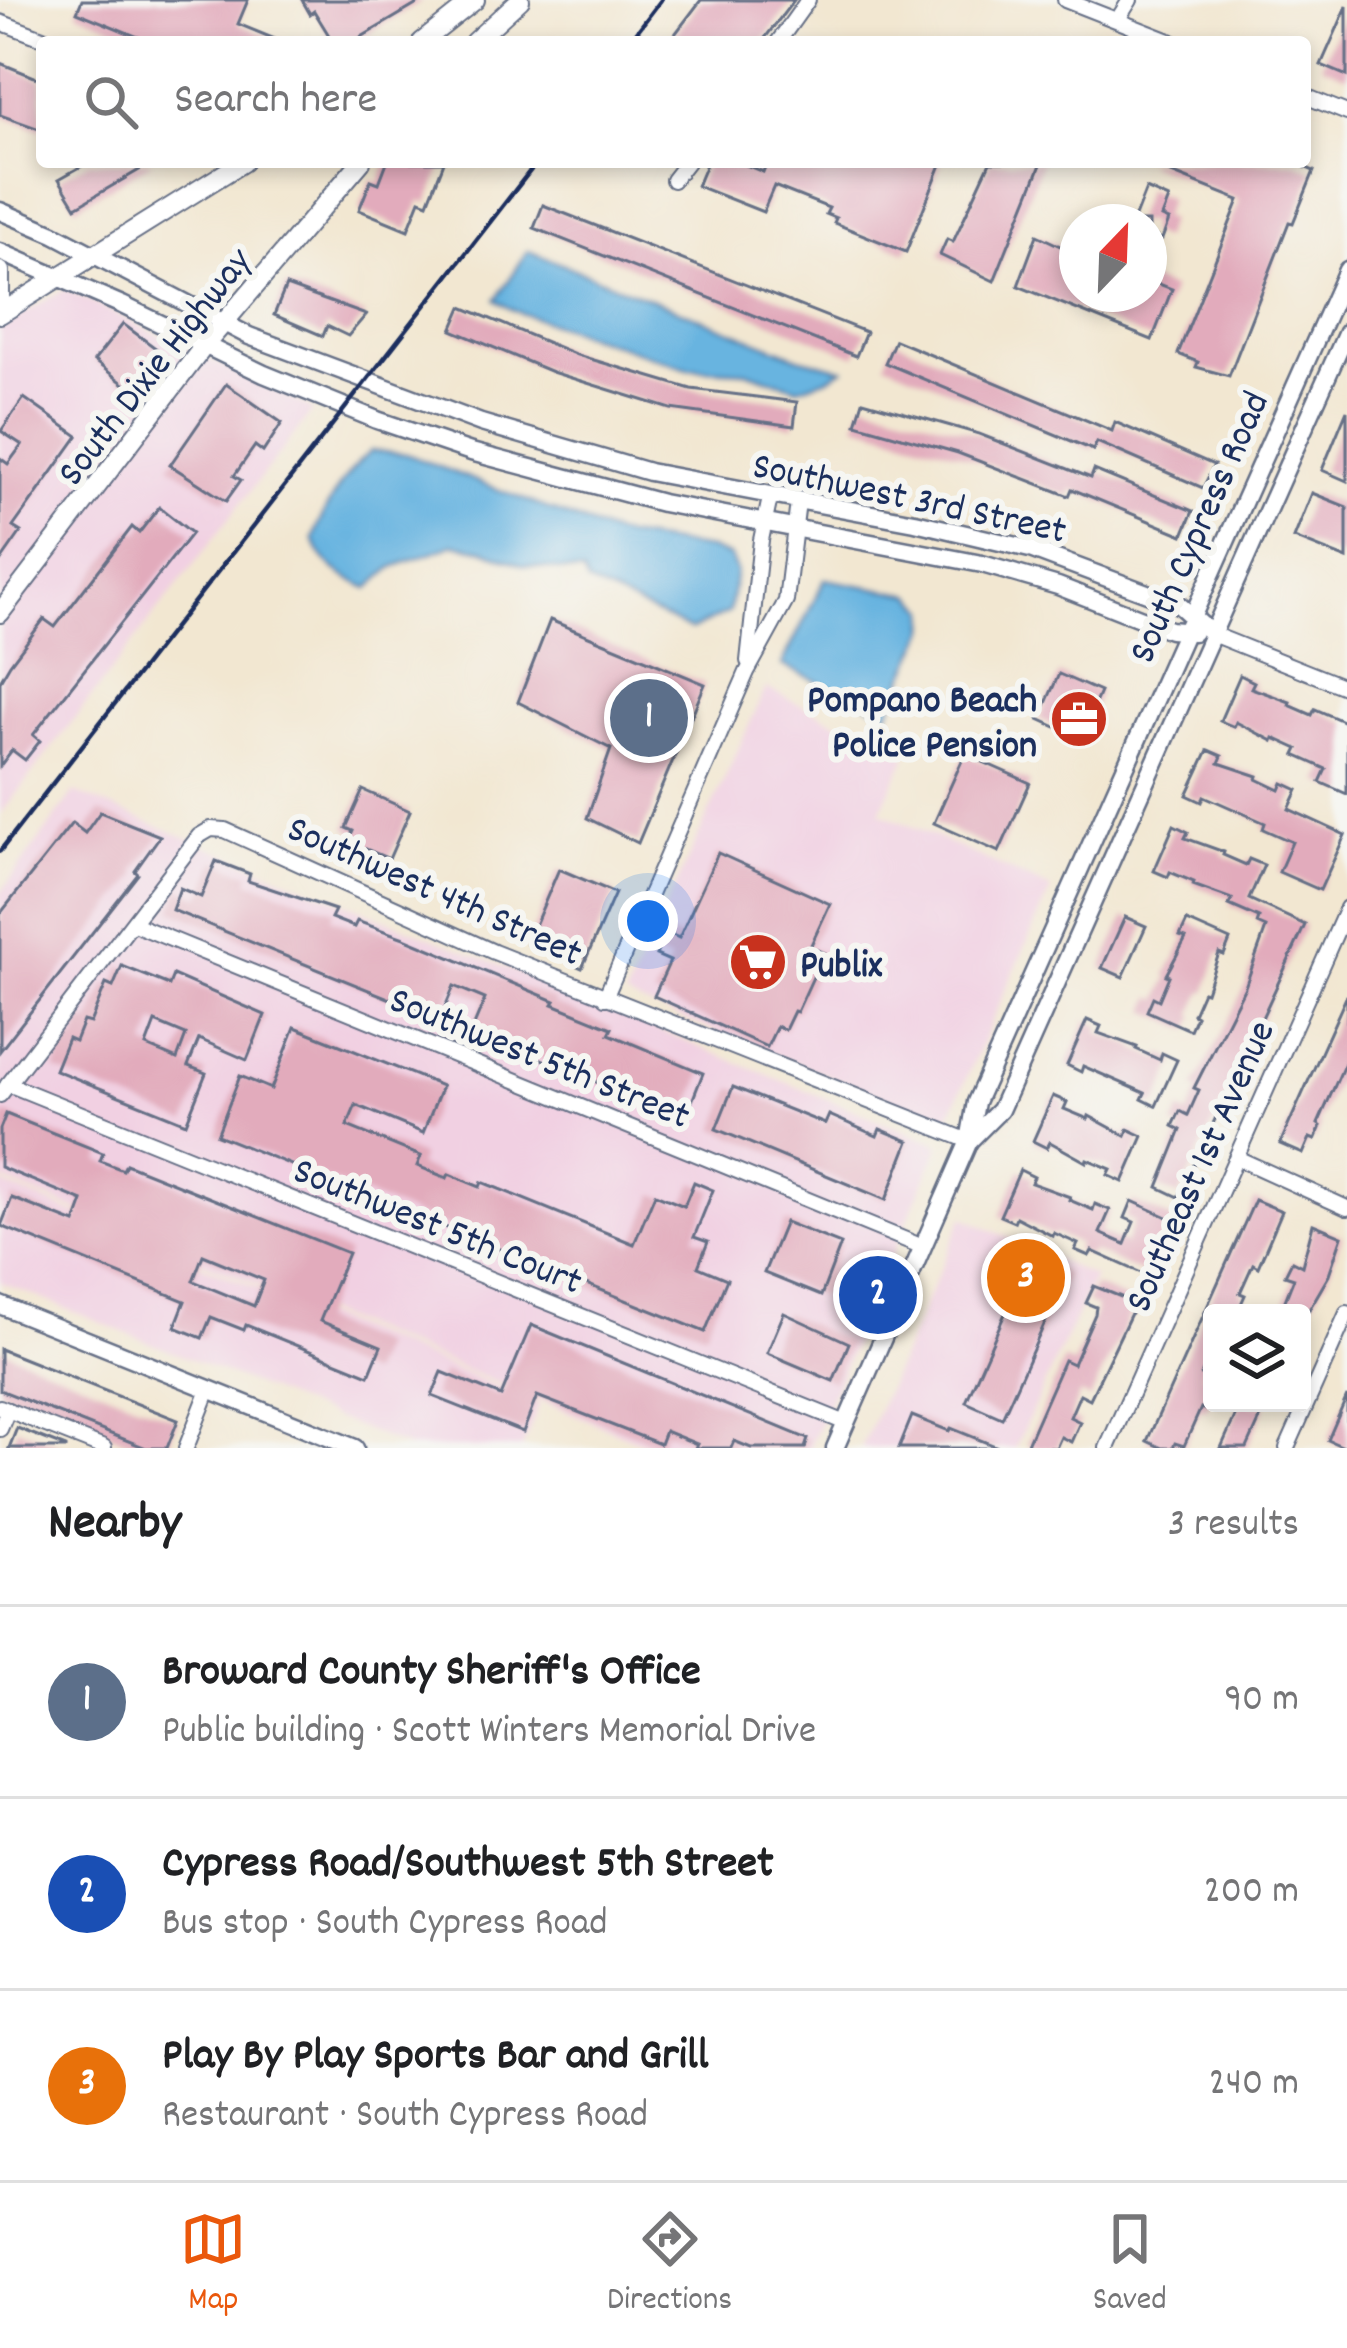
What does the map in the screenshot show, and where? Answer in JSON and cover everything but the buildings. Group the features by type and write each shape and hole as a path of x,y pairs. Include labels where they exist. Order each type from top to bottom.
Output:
{"main road":[{"path":"430,36 475,0"},
{"path":"481,36 520,0"},
{"name":"South Dixie Highway","path":"0,314 234,168"},
{"name":"South Dixie Highway","path":"0,613 204,346 356,168"},
{"path":"0,272 0,300"}],"street":[{"path":"782,36 808,0"},
{"path":"1066,0 1158,36"},
{"path":"1118,19 1130,0"},
{"path":"0,22 37,36"},
{"path":"1311,98 1347,113"},
{"path":"673,180 682,168"},
{"name":"Southwest 3rd Street","path":"0,212 223,324 324,367 521,437 649,472 915,522 1030,549 1179,605 1189,624 1212,634"},
{"name":"Southwest 3rd Street","path":"0,252 302,390 455,447 614,492 947,555 1023,574 1170,630 1189,624"},
{"name":"South Cypress Road","path":"835,1448 969,1141 976,1102 1347,270"},
{"name":"South Cypress Road","path":"969,1141 1000,1110 1347,332"},
{"path":"746,673 770,498"},
{"path":"605,998 746,673 786,601 798,502"},
{"path":"1212,634 1347,688"},
{"name":"Southwest 4th Street","path":"134,924 199,836 211,829 225,830 451,934 969,1141"},
{"name":"Southeast 1st Avenue","path":"1107,1448 1347,908"},
{"path":"4,1089 134,924"},
{"name":"Southwest 5th Street","path":"134,924 923,1247"},
{"name":"Southwest 5th Court","path":"4,1089 846,1423"},
{"path":"1238,1159 1347,1208"},
{"path":"0,1305 355,1448"},
{"path":"1287,1448 1347,1313"},
{"path":"187,1448 209,1389"},
{"path":"0,1430 4,1409 104,1448"}],"shaded area":[{"path":"65,289 313,410 0,815 0,328"},
{"path":"766,688 907,756 880,812 1051,889 947,1121 625,997"},
{"path":"74,792 940,1145 809,1448 656,1448 0,1179 0,894"},
{"path":"0,1183 540,1404 522,1448 410,1448 0,1282"},
{"path":"963,1217 1094,1277 1015,1448 861,1448"}],"water":[{"path":"528,251 798,357 843,369 798,388 746,371 688,368 514,311 496,300"},
{"path":"371,451 406,454 613,534 710,549 730,557 736,571 729,612 691,630 588,583 583,573 522,565 454,544 393,567 369,588 359,584 329,564 313,539 337,491"},
{"path":"825,579 913,595 928,610 927,629 888,713 782,665"}],"railway":[{"path":"634,36 661,0"},
{"path":"0,851 532,168"}],"place":[{"name":"Broward County Sheriff's Office","path":"649,718"},
{"name":"Pompano Beach Police Pension","path":"1079,719"},
{"name":"Publix","path":"758,962"},
{"name":"Play By Play Sports Bar and Grill","path":"1026,1278"},
{"name":"Cypress Road/Southwest 5th Street","path":"878,1295"}]}
